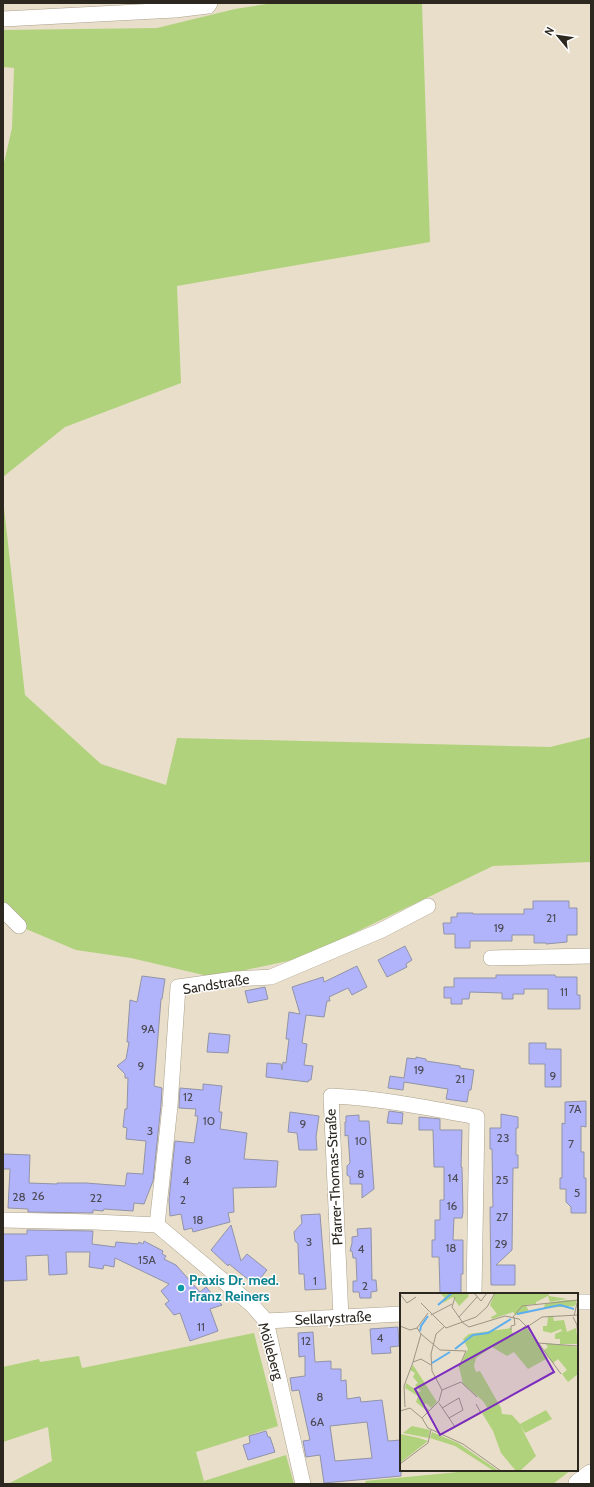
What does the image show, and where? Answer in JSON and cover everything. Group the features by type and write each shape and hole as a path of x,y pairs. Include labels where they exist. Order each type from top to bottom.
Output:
{"main road":[{"path":"579,1484 591,1475"}],"street":[{"path":"3,19 175,10 209,4"},
{"name":"Sandstraße","path":"157,1225 170,1106 178,987 235,979 271,977 382,930 428,906"},
{"path":"3,910 19,926"},
{"path":"491,958 591,956"},
{"name":"Pfarrer-Thomas-Straße","path":"341,1318 331,1096 477,1117 474,1293"},
{"path":"3,1220 157,1225"},
{"name":"Mölleberg","path":"157,1225 252,1305 266,1321 303,1484"},
{"path":"578,1302 591,1302"},
{"name":"Sellarystraße","path":"266,1321 400,1314"}],"green space":[{"path":"273,3 422,3 430,242 177,286 181,383 65,427 3,477 3,167 12,128 14,68 3,67 3,30 157,28 235,9"},
{"path":"3,499 25,695 101,764 166,785 177,738 550,747 591,737 591,862 493,866 302,958 212,977 131,958 76,950 19,926 3,910"},
{"path":"254,1333 278,1426 196,1452 204,1481 286,1455 294,1484 8,1484 52,1461 48,1427 3,1442 3,1367 39,1359 40,1362 79,1356 82,1368"},
{"path":"469,1471 570,1471 553,1484 366,1484 365,1481"}],"building":[{"path":"533,901 569,901 569,908 577,908 577,935 567,935 567,942 546,944 534,943 534,935 512,935 512,941 470,941 470,948 455,948 455,934 444,934 443,923 451,923 451,917 457,917 457,913 524,914 524,909 533,909"},
{"path":"405,946 412,960 406,964 407,967 387,977 378,960"},
{"path":"357,966 367,987 352,995 348,988 329,997 330,1001 327,1001 324,1017 306,1015 302,1043 307,1044 304,1065 313,1066 311,1080 308,1082 266,1077 267,1063 281,1064 282,1070 283,1062 286,1063 289,1039 286,1039 289,1012 300,1014 292,987 323,977 324,982"},
{"path":"496,975 555,975 556,977 577,977 577,995 580,995 580,1009 548,1009 548,989 524,989 524,994 513,994 513,999 502,999 502,993 470,992 469,999 462,999 462,1004 451,1004 451,998 444,998 444,987 454,987 454,978 496,978"},
{"path":"142,976 165,979 161,999 154,1086 162,1088 161,1105 153,1181 144,1204 134,1203 133,1211 104,1209 103,1211 93,1210 93,1213 28,1212 28,1209 8,1208 10,1169 3,1169 3,1154 30,1155 29,1183 86,1183 125,1186 127,1173 143,1174 146,1141 126,1139 127,1128 123,1127 125,1109 127,1109 128,1078 125,1078 125,1074 117,1066 126,1059 129,1042 127,1042 130,1000 137,1002"},
{"path":"265,987 268,999 248,1003 245,991"},
{"path":"209,1033 230,1035 228,1053 207,1052"},
{"path":"529,1043 546,1043 546,1049 561,1049 561,1087 545,1087 545,1064 529,1064"},
{"path":"416,1057 426,1059 426,1061 460,1066 460,1068 474,1070 471,1090 469,1090 467,1102 446,1099 448,1089 404,1082 403,1090 388,1088 390,1076 404,1078 407,1058 416,1059"},
{"path":"203,1084 222,1086 219,1112 222,1112 220,1129 247,1133 244,1159 278,1161 276,1187 233,1188 234,1212 228,1213 230,1222 193,1232 192,1228 184,1230 181,1214 170,1216 169,1200 175,1141 194,1143 198,1116 195,1116 196,1109 179,1108 180,1088 203,1090"},
{"path":"586,1101 586,1127 581,1126 581,1152 584,1152 586,1213 571,1213 571,1207 566,1202 566,1189 560,1189 560,1178 562,1178 562,1123 565,1124 565,1102"},
{"path":"389,1111 403,1113 402,1124 387,1123"},
{"path":"290,1112 319,1116 316,1137 317,1150 299,1150 297,1133 288,1132"},
{"path":"501,1114 518,1117 518,1128 516,1128 516,1155 518,1155 518,1168 513,1168 512,1250 496,1265 515,1265 515,1285 491,1285 490,1207 493,1207 492,1149 490,1149 490,1128 501,1128"},
{"path":"359,1115 359,1121 369,1121 374,1189 362,1198 362,1184 350,1184 350,1177 347,1175 347,1166 350,1163 348,1135 345,1136 346,1116"},
{"path":"419,1117 440,1119 440,1130 462,1130 461,1167 463,1212 462,1218 454,1218 453,1240 463,1240 463,1274 461,1274 461,1293 440,1293 439,1257 432,1257 432,1240 435,1240 435,1220 440,1220 440,1200 444,1200 444,1167 434,1167 433,1130 419,1130"},
{"path":"320,1214 326,1289 305,1290 304,1274 299,1274 298,1244 295,1241 294,1232 302,1223 301,1215"},
{"path":"231,1225 241,1261 247,1254 267,1270 255,1285 229,1264 228,1266 211,1250"},
{"path":"371,1228 372,1280 376,1280 377,1291 371,1292 371,1298 360,1298 359,1292 353,1292 353,1281 357,1281 356,1258 353,1258 352,1251 350,1251 352,1237 358,1236 357,1229"},
{"path":"27,1230 93,1231 92,1244 115,1247 116,1242 138,1244 139,1242 143,1244 144,1241 163,1251 162,1254 166,1256 164,1259 176,1265 200,1292 206,1287 222,1305 210,1309 218,1331 190,1341 180,1313 174,1315 165,1304 169,1301 161,1291 169,1284 115,1258 114,1267 104,1265 103,1269 89,1267 90,1252 66,1252 67,1274 49,1275 48,1255 26,1256 27,1280 3,1281 3,1234 27,1234"},
{"path":"398,1327 399,1346 390,1347 391,1353 372,1354 370,1329"},
{"path":"313,1332 315,1362 331,1361 331,1369 341,1369 341,1381 346,1380 347,1399 360,1397 361,1402 382,1400 388,1441 400,1440 401,1476 324,1483 320,1455 306,1457 303,1441 310,1440 299,1390 292,1391 290,1378 305,1376 305,1356 299,1357 298,1333","holes":["367,1422 372,1458 335,1461 330,1426"]},
{"path":"266,1431 268,1437 270,1437 275,1452 248,1460 243,1445 250,1443 249,1436"}],"place":[{"name":"Praxis Dr. med. Franz Reiners","path":"181,1288"}]}
